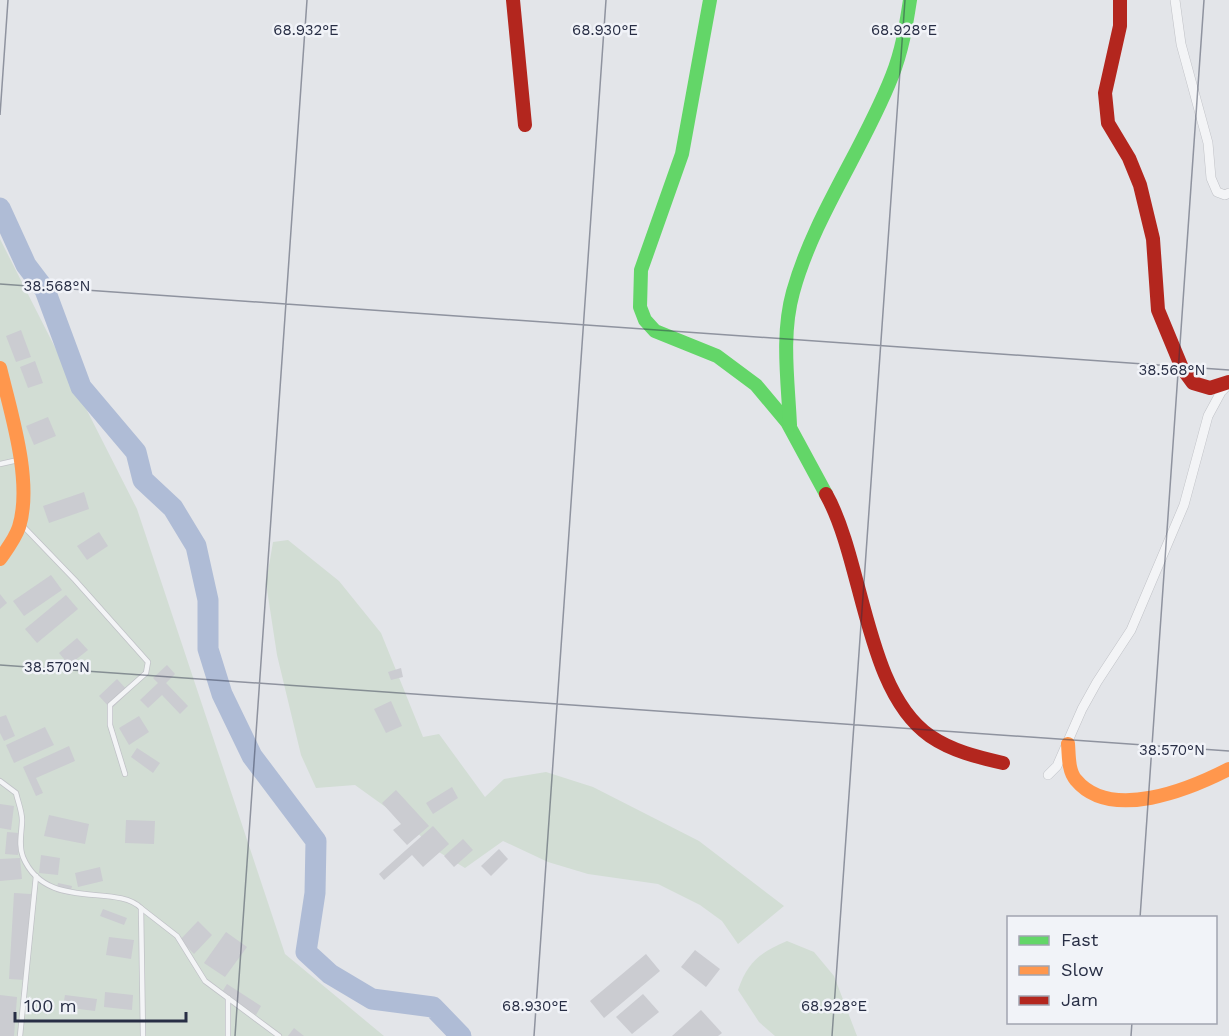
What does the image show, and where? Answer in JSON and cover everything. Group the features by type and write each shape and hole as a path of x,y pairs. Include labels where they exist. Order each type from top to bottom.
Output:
{"street":[{"path":"513,0 525,125"},
{"path":"710,0 682,154 641,270 638,290 641,309 650,327 661,335 705,350 741,372 777,407 833,504 845,536 882,669 898,698 915,723 931,737 954,750 1003,763"},
{"path":"790,427 788,318 792,293 811,238 864,136 896,64 910,0"},
{"path":"1120,0 1120,26 1105,93 1108,123 1129,158 1140,185 1153,239 1158,310 1182,368 1192,383 1210,388 1229,383"},
{"path":"1175,0 1181,44 1208,144 1211,178 1217,192 1225,195 1229,193"},
{"path":"0,368 18,460 20,524 0,559"},
{"path":"1048,775 1057,766 1082,709 1131,630 1184,505 1208,416 1221,392 1229,383"},
{"path":"1068,744 1076,779 1092,793 1112,799 1135,800 1184,791 1229,769"}],"lane":[{"path":"0,464 18,460"},
{"path":"20,524 75,580 148,662 146,673 110,705 110,725 125,774"},
{"path":"0,781 16,793 22,820 20,847 22,857 36,876 68,892 115,898 141,908 177,936 205,981 279,1036"},
{"path":"20,1036 36,876"},
{"path":"141,908 143,1036"},
{"path":"228,998 228,1036"}],"shaded area":[{"path":"0,239 137,509 285,954 384,1036 0,1036"},
{"path":"288,540 339,581 381,633 423,737 439,734 485,797 504,779 546,772 593,787 699,841 784,906 738,944 722,921 700,905 658,884 588,874 548,862 503,841 465,868 429,846 412,826 355,785 316,788 301,755 277,655 266,583 273,542"},
{"path":"787,941 814,952 834,976 857,1036 775,1036 759,1022 738,990 746,972 756,959"}],"building":[{"path":"21,330 31,357 16,362 6,336"},
{"path":"35,361 43,383 28,388 20,367"},
{"path":"48,417 56,436 34,445 26,426"},
{"path":"84,492 89,509 49,523 43,506"},
{"path":"99,532 108,546 87,560 77,546"},
{"path":"51,575 62,590 24,616 13,601"},
{"path":"0,594 7,603 0,609"},
{"path":"66,595 78,609 37,643 25,629"},
{"path":"77,638 88,650 69,665 59,653"},
{"path":"167,665 175,674 166,683 188,706 180,714 162,695 148,708 140,700 158,683 153,678"},
{"path":"401,668 403,677 391,680 388,672"},
{"path":"117,679 129,692 111,709 99,696"},
{"path":"391,701 402,726 386,733 374,709"},
{"path":"6,715 15,736 4,741 0,733 0,717"},
{"path":"139,716 149,732 129,745 119,728"},
{"path":"45,727 54,745 14,763 6,745"},
{"path":"69,746 75,761 36,778 43,793 36,796 23,767"},
{"path":"137,748 160,763 153,773 131,757"},
{"path":"452,787 458,798 433,814 426,803"},
{"path":"396,790 429,826 407,845 393,830 401,824 382,803"},
{"path":"0,804 14,806 11,830 0,828"},
{"path":"49,815 89,824 85,844 44,836"},
{"path":"126,820 155,821 154,844 125,843"},
{"path":"433,826 449,844 423,867 412,855 384,880 379,874"},
{"path":"7,832 19,833 18,855 5,854"},
{"path":"463,839 473,850 454,867 444,856"},
{"path":"499,849 508,859 491,876 481,866"},
{"path":"41,855 60,858 58,875 39,873"},
{"path":"20,858 22,879 0,881 0,859"},
{"path":"100,867 103,881 78,887 75,873"},
{"path":"58,883 72,886 70,895 56,892"},
{"path":"14,893 31,894 25,980 9,979"},
{"path":"103,909 127,918 124,925 100,916"},
{"path":"198,921 212,935 194,954 180,940"},
{"path":"226,932 247,947 225,977 204,963"},
{"path":"109,937 134,940 131,959 106,955"},
{"path":"695,950 720,969 706,987 681,967"},
{"path":"646,954 660,971 604,1018 590,1001"},
{"path":"227,984 261,1006 256,1015 222,992"},
{"path":"105,992 133,995 132,1010 104,1007"},
{"path":"643,994 659,1012 632,1034 616,1017"},
{"path":"0,995 17,997 14,1036 0,1036"},
{"path":"65,995 97,999 95,1011 63,1007"},
{"path":"701,1010 722,1033 718,1036 672,1036"},
{"path":"294,1028 304,1036 288,1036"}],"waterway":[{"path":"0,208 26,265 45,290 81,387 136,452 143,480 173,508 196,546 208,600 208,649 222,694 252,756 316,841 315,893 306,952 330,974 372,999 433,1007 461,1036"}],"traffic: fast":[{"path":"710,0 682,154 641,270 640,307 645,320 655,331 717,356 756,385 787,422 826,494"},
{"path":"790,425 786,341 793,292 813,237 892,76 901,48 910,0"}],"traffic: slow":[{"path":"0,368 15,426 23,490 23,509 19,527 0,559"},
{"path":"1068,744 1073,776 1091,792 1109,799 1151,798 1194,785 1229,769"}],"traffic: jam":[{"path":"513,0 525,125"},
{"path":"1120,0 1120,26 1105,93 1108,123 1129,158 1140,185 1153,239 1158,310 1182,368 1193,383 1210,388 1229,382"},
{"path":"826,494 839,522 879,658 892,689 908,715 930,736 947,746 1003,763"}]}
